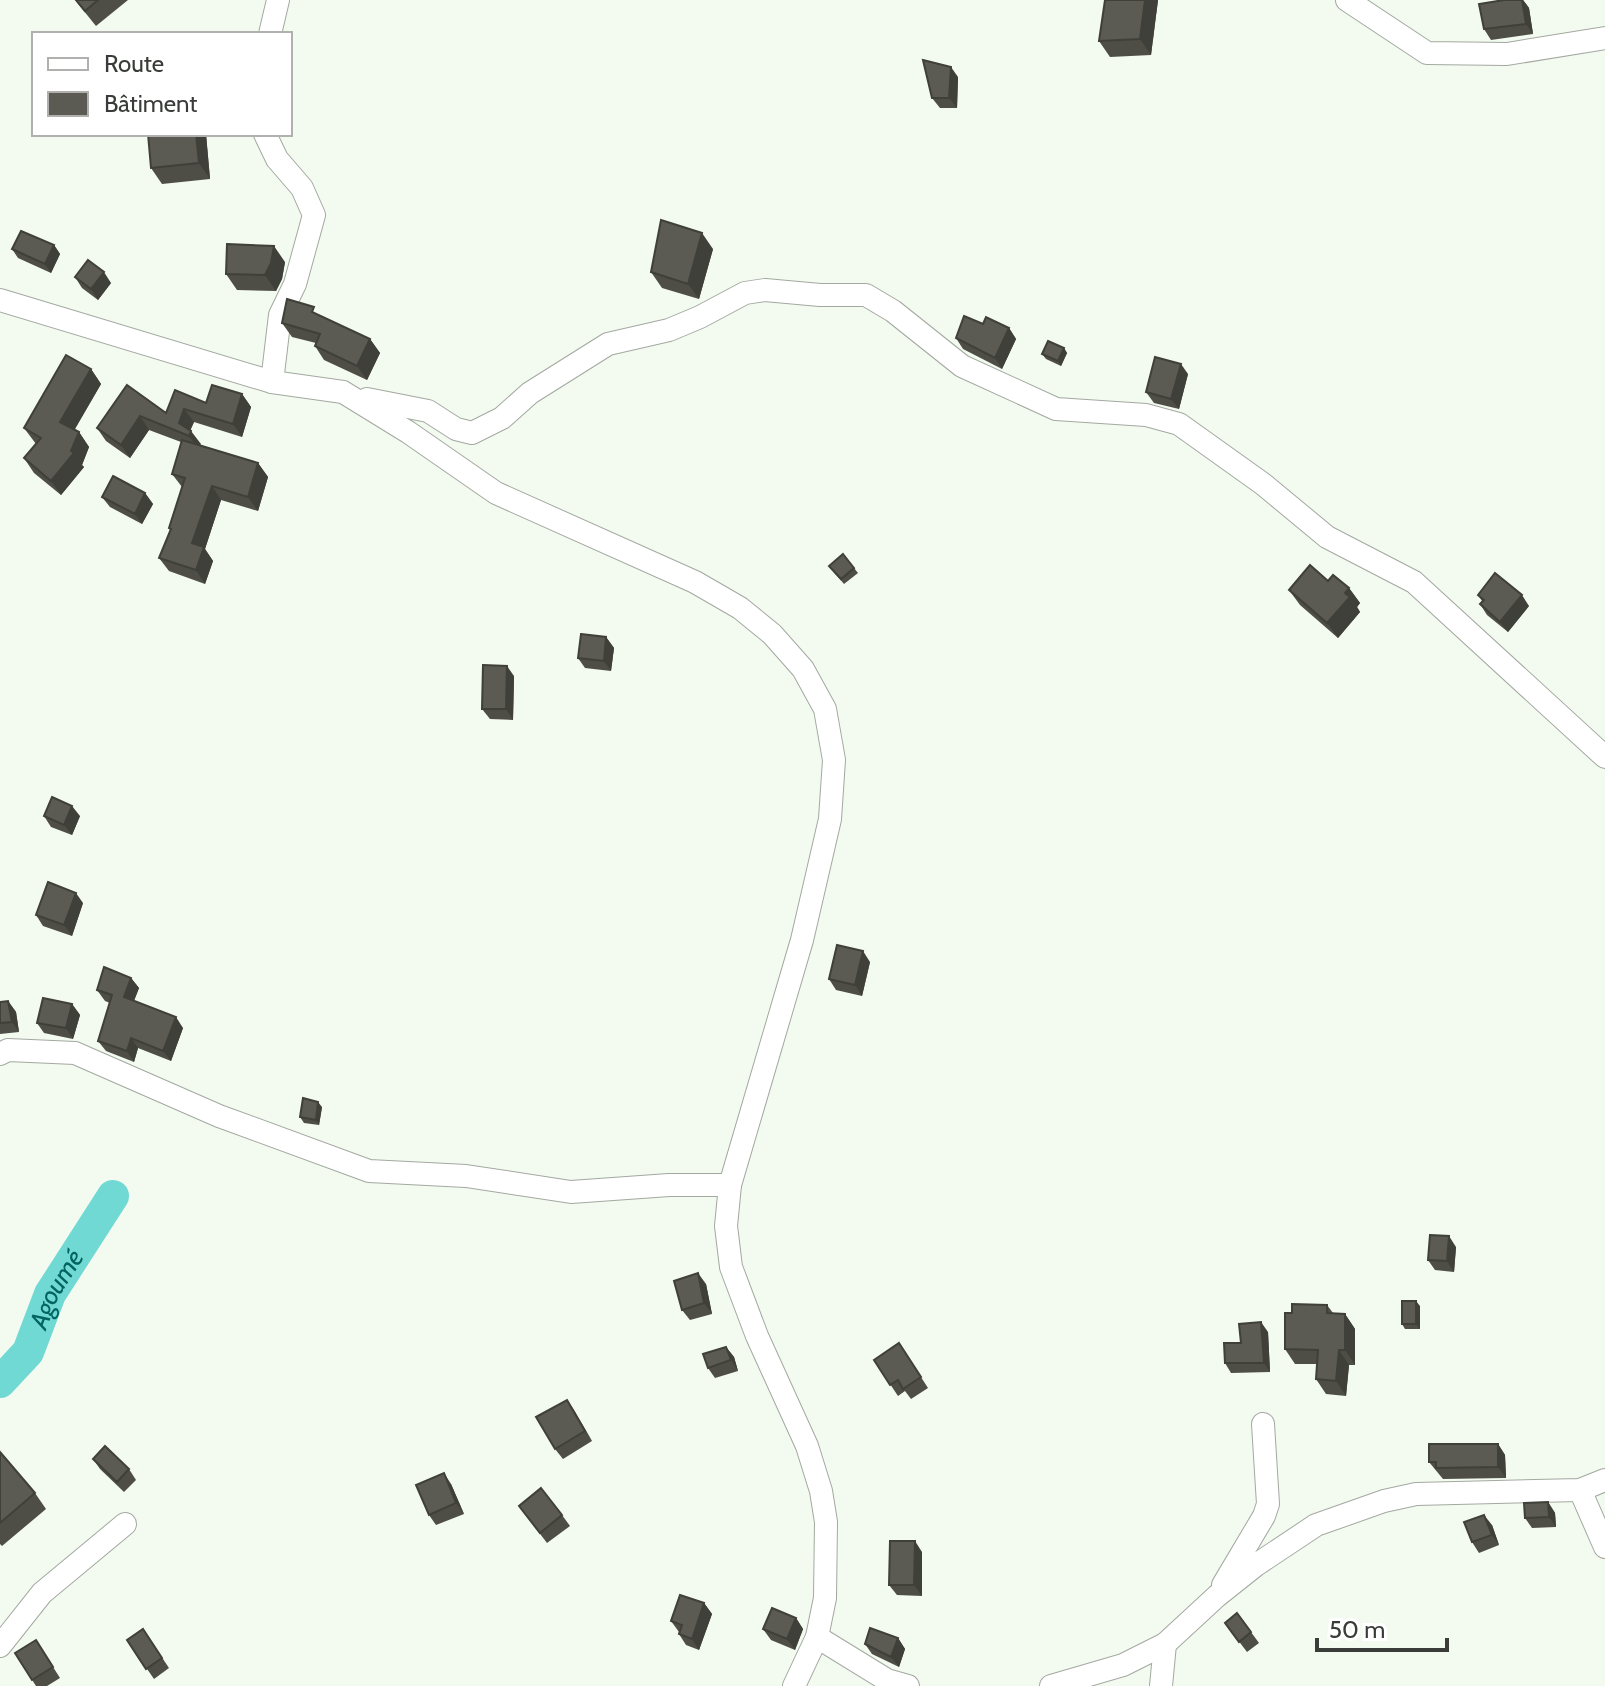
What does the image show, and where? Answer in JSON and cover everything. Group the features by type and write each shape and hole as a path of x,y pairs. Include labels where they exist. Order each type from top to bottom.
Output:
{"street":[{"path":"270,32 278,0"},
{"path":"1347,0 1427,53 1507,54 1605,38"},
{"path":"266,136 277,159 302,188 314,215 295,284 280,315 272,382"},
{"path":"0,300 272,382 343,392 428,411 456,429 472,433 502,418 530,393 608,344 669,330 745,293 765,290 866,295 893,311 962,366 1056,409 1146,415 1179,424 1253,476 1327,537 1414,582 1605,757"},
{"path":"343,392 408,432 496,493 695,582 740,608 772,634 803,669 825,709 834,760 830,819 802,940 730,1185 726,1226 731,1267 757,1336 807,1446 821,1491 826,1522 825,1598 817,1637 794,1686"},
{"path":"0,1054 8,1050 75,1053 219,1116 369,1171 466,1176 571,1192 669,1185 730,1185"},
{"path":"1217,1596 1268,1504 1263,1424"},
{"path":"1051,1686 1123,1665 1165,1644 1256,1565 1316,1525 1384,1501 1416,1494 1580,1490 1605,1480"},
{"path":"1580,1490 1605,1547"},
{"path":"0,1646 42,1593 125,1524"},
{"path":"817,1637 887,1680 908,1686"},
{"path":"1161,1686 1165,1644"}],"building":[{"path":"76,0 98,0 85,11"},
{"path":"1105,0 1145,0 1140,39 1099,41"},
{"path":"1522,0 1526,24 1484,29 1479,4"},
{"path":"923,60 951,67 949,98 932,98"},
{"path":"148,136 196,136 199,163 151,168"},
{"path":"661,220 702,233 688,284 651,272"},
{"path":"21,231 54,245 45,264 12,249"},
{"path":"227,244 274,246 265,275 226,274"},
{"path":"88,260 104,272 91,289 75,277"},
{"path":"287,299 314,307 312,312 370,339 357,366 315,346 320,334 282,323"},
{"path":"964,316 983,324 986,317 1009,328 995,358 956,338"},
{"path":"1048,341 1064,348 1058,361 1042,354"},
{"path":"66,355 91,369 60,422 79,432 71,451 74,453 51,481 24,458 41,438 24,428"},
{"path":"1155,357 1181,364 1171,399 1146,392"},
{"path":"127,385 166,413 175,390 206,403 212,385 242,394 233,424 184,409 179,423 191,431 189,436 140,416 121,445 97,428"},
{"path":"182,440 258,463 248,497 212,486 192,543 204,547 196,570 159,558 171,529 185,478 172,474"},
{"path":"113,476 145,493 135,514 102,497"},
{"path":"843,554 854,568 841,579 829,566"},
{"path":"1310,565 1328,581 1333,575 1349,588 1345,593 1350,597 1327,623 1289,590"},
{"path":"1495,573 1522,595 1500,622 1480,604 1484,600 1478,595"},
{"path":"581,634 606,637 604,661 578,658"},
{"path":"483,665 507,666 506,709 482,709"},
{"path":"52,797 72,806 64,825 44,816"},
{"path":"48,882 76,893 64,925 36,915"},
{"path":"837,945 863,951 855,985 829,979"},
{"path":"104,967 131,978 124,997 176,1017 163,1051 131,1038 127,1051 98,1041 112,995 97,990"},
{"path":"43,998 72,1004 66,1028 37,1023"},
{"path":"8,1001 12,1022 0,1023 0,1002"},
{"path":"303,1098 318,1102 316,1120 300,1117"},
{"path":"1430,1235 1449,1236 1447,1261 1428,1260"},
{"path":"698,1273 704,1303 682,1310 674,1281"},
{"path":"1402,1301 1416,1301 1416,1324 1402,1324"},
{"path":"1292,1304 1327,1305 1327,1313 1345,1314 1345,1350 1339,1350 1336,1381 1316,1379 1318,1350 1285,1349 1285,1313 1292,1313"},
{"path":"1261,1322 1264,1363 1225,1363 1224,1343 1241,1343 1239,1324"},
{"path":"899,1343 921,1377 903,1389 898,1380 890,1385 874,1360"},
{"path":"726,1347 731,1360 708,1368 703,1354"},
{"path":"567,1400 585,1431 555,1449 536,1417"},
{"path":"1429,1444 1498,1444 1498,1467 1436,1468 1436,1462 1429,1462"},
{"path":"105,1446 129,1469 117,1482 93,1459"},
{"path":"0,1452 35,1493 0,1523"},
{"path":"444,1473 456,1503 429,1515 416,1485"},
{"path":"541,1488 562,1515 540,1533 519,1506"},
{"path":"1548,1502 1549,1517 1525,1518 1524,1503"},
{"path":"1484,1515 1492,1535 1472,1542 1464,1522"},
{"path":"890,1541 915,1541 914,1585 889,1585"},
{"path":"680,1595 704,1603 692,1639 679,1634 682,1625 671,1621"},
{"path":"772,1608 796,1618 787,1639 763,1629"},
{"path":"1237,1613 1251,1632 1239,1642 1225,1623"},
{"path":"870,1628 898,1638 891,1657 865,1644"},
{"path":"143,1629 162,1658 146,1669 127,1640"},
{"path":"36,1640 53,1667 32,1680 15,1653"}],"waterway":[{"name":"Agoumé","path":"0,1382 28,1352 50,1294 113,1196"}]}
